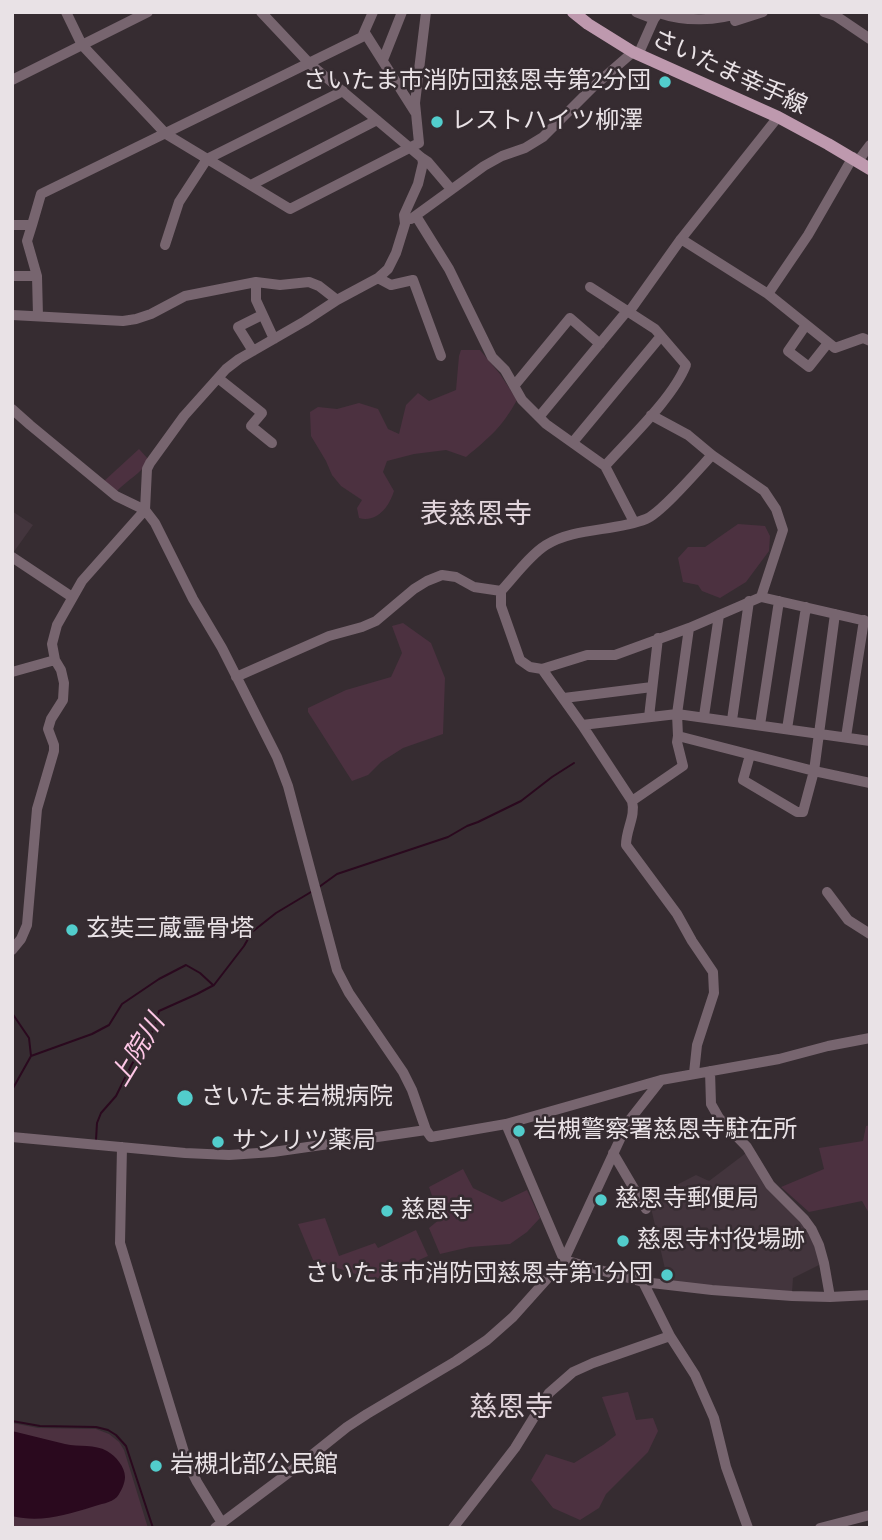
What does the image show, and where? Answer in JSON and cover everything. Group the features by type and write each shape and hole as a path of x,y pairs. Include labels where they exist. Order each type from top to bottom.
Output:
{"main road":[{"name":"さいたま幸手線","path":"573,12 635,54 778,117 870,169"}],"street":[{"path":"66,12 82,45 166,134 290,209 419,144 415,103 426,12"},
{"path":"12,80 148,12"},
{"path":"38,316 37,276 27,241 41,194 362,37 373,12"},
{"path":"383,60 402,12"},
{"path":"636,12 697,19 728,17 743,12"},
{"path":"697,19 710,24 730,23 763,12"},
{"path":"824,12 835,16 870,39"},
{"path":"266,14 309,63 428,162 451,189"},
{"path":"405,224 484,166 502,156 526,148 542,137 594,86 635,54 657,15"},
{"path":"365,33 416,115"},
{"path":"165,245 179,202 207,159 343,92"},
{"path":"539,417 628,312 681,239 778,117"},
{"path":"251,185 377,120"},
{"path":"768,294 855,159 870,145"},
{"path":"12,950 22,939 27,925 37,809 54,751 48,729 63,700 64,683 52,643 72,597 145,510 147,470 150,463 184,416 218,378 239,359 388,270 405,224 404,215 418,184 422,158"},
{"path":"416,216 449,269 492,357 505,370 522,400 546,424 605,466 634,522"},
{"path":"12,225 32,225"},
{"path":"681,239 768,294 835,348 863,338 870,341"},
{"path":"12,276 37,276"},
{"path":"378,278 391,285 413,280 441,356"},
{"path":"12,315 123,321 150,314 185,296 256,282 280,285 309,282 337,300"},
{"path":"256,282 256,300 274,339"},
{"path":"590,288 655,329 686,365 651,415 605,466"},
{"path":"253,351 238,327 262,315"},
{"path":"514,386 570,318 600,344"},
{"path":"807,325 788,351 809,367 828,343"},
{"path":"572,442 661,336"},
{"path":"218,378 262,413 251,426 272,443"},
{"path":"12,409 116,496 145,510 161,534 277,757 288,786 337,970 349,993 402,1072 431,1137 506,1124 661,1080 779,1059 870,1038"},
{"path":"651,415 688,435 764,491 776,509 783,530 761,597"},
{"path":"712,455 648,519 581,533 549,543 533,555 501,591 501,606 520,660 530,667 542,669 587,655 615,655 689,628 761,597 867,621 846,737"},
{"path":"12,556 72,597"},
{"path":"236,677 329,636 376,621 414,589 442,575 456,577 474,587 501,591"},
{"path":"732,720 749,601"},
{"path":"760,724 779,601"},
{"path":"788,729 806,607"},
{"path":"750,755 743,780 801,813 805,809 814,771 835,614"},
{"path":"704,716 719,615"},
{"path":"632,801 683,766 677,742 677,713 689,628"},
{"path":"649,717 658,638"},
{"path":"12,671 55,660"},
{"path":"542,669 632,801 634,806 626,845 677,914 713,972 714,993 697,1045 694,1073"},
{"path":"564,698 652,687"},
{"path":"582,725 677,713 870,741"},
{"path":"678,736 870,783"},
{"path":"827,892 848,920 870,934"},
{"path":"710,1071 712,1104 719,1118 747,1147 770,1185 812,1230 824,1263 830,1297"},
{"path":"122,1147 120,1243 187,1462 219,1525 307,1460 346,1427 456,1361 487,1340 513,1317 564,1260 628,1122 661,1080"},
{"path":"506,1124 564,1260"},
{"path":"12,1137 218,1154 273,1152 426,1130"},
{"path":"614,1153 646,1209"},
{"path":"564,1260 643,1282 712,1290 830,1297 870,1295"},
{"path":"643,1282 670,1336 695,1375 714,1418 726,1467 748,1528"},
{"path":"453,1528 515,1448 548,1393 573,1372 670,1336"},
{"path":"820,1528 870,1515"}],"shaded area":[{"path":"461,350 480,350 517,400 495,431 466,457 446,450 387,461 383,472 394,491 392,497 377,516 359,518 357,508 362,500 341,486 332,475 311,436 310,412 318,407 337,409 359,403 378,409 388,429 399,434 406,405 418,393 429,401 456,390"},
{"path":"139,449 149,460 138,473 116,492 103,482"},
{"path":"12,511 33,525 13,553 12,553"},
{"path":"738,524 765,526 770,536 769,551 746,582 720,598 702,591 698,585 683,582 678,558 688,547 705,547"},
{"path":"403,623 431,643 445,678 443,734 403,748 381,762 368,775 352,781 308,708 346,690 391,677 402,653 392,626"},
{"path":"870,1125 870,1215 862,1201 809,1212 781,1187 824,1169 819,1148 863,1141 866,1126"},
{"path":"746,1153 810,1231 821,1264 793,1278 792,1293 672,1283 670,1269 665,1269 649,1199 696,1175 709,1181"},
{"path":"463,1169 473,1188 502,1202 527,1190 540,1218 510,1244 470,1247 440,1254 429,1228 440,1219 429,1187"},
{"path":"325,1218 339,1256 375,1243 378,1248 416,1230 428,1256 374,1280 313,1260 298,1224"},
{"path":"628,1392 636,1420 653,1418 658,1431 648,1452 606,1494 599,1508 580,1520 553,1508 531,1480 546,1454 574,1463 603,1445 616,1435 602,1397"},
{"path":"12,1423 38,1428 96,1429 109,1434 124,1450 148,1528 12,1528"},
{"path":"12,1431 107,1451 117,1459 125,1473 120,1493 109,1502 63,1515 33,1519 12,1516"}],"waterway":[{"name":"上院川","path":"319,887 337,874 448,837 521,801 574,763"},
{"name":"上院川","path":"96,1140 97,1123 101,1113 116,1096 154,1029 159,1011 214,985 252,932 276,913 311,892"},
{"path":"31,1056 109,1025 122,1004 186,965 213,985"},
{"path":"12,1013 29,1038 31,1056 12,1090"},
{"path":"12,1421 40,1426 96,1427 116,1435 126,1446 153,1528"}],"place":[{"name":"さいたま市消防団慈恩寺第2分団","path":"665,82"},
{"name":"レストハイツ柳澤","path":"437,122"},
{"name":"玄奘三蔵霊骨塔","path":"72,930"},
{"name":"さいたま岩槻病院","path":"185,1098"},
{"name":"岩槻警察署慈恩寺駐在所","path":"519,1131"},
{"name":"サンリツ薬局","path":"218,1142"},
{"name":"慈恩寺郵便局","path":"601,1200"},
{"name":"慈恩寺","path":"387,1211"},
{"name":"慈恩寺村役場跡","path":"623,1241"},
{"name":"さいたま市消防団慈恩寺第1分団","path":"667,1275"},
{"name":"岩槻北部公民館","path":"156,1466"}],"district":[{"name":"表慈恩寺","path":"476,516"},
{"name":"慈恩寺","path":"511,1409"}]}
